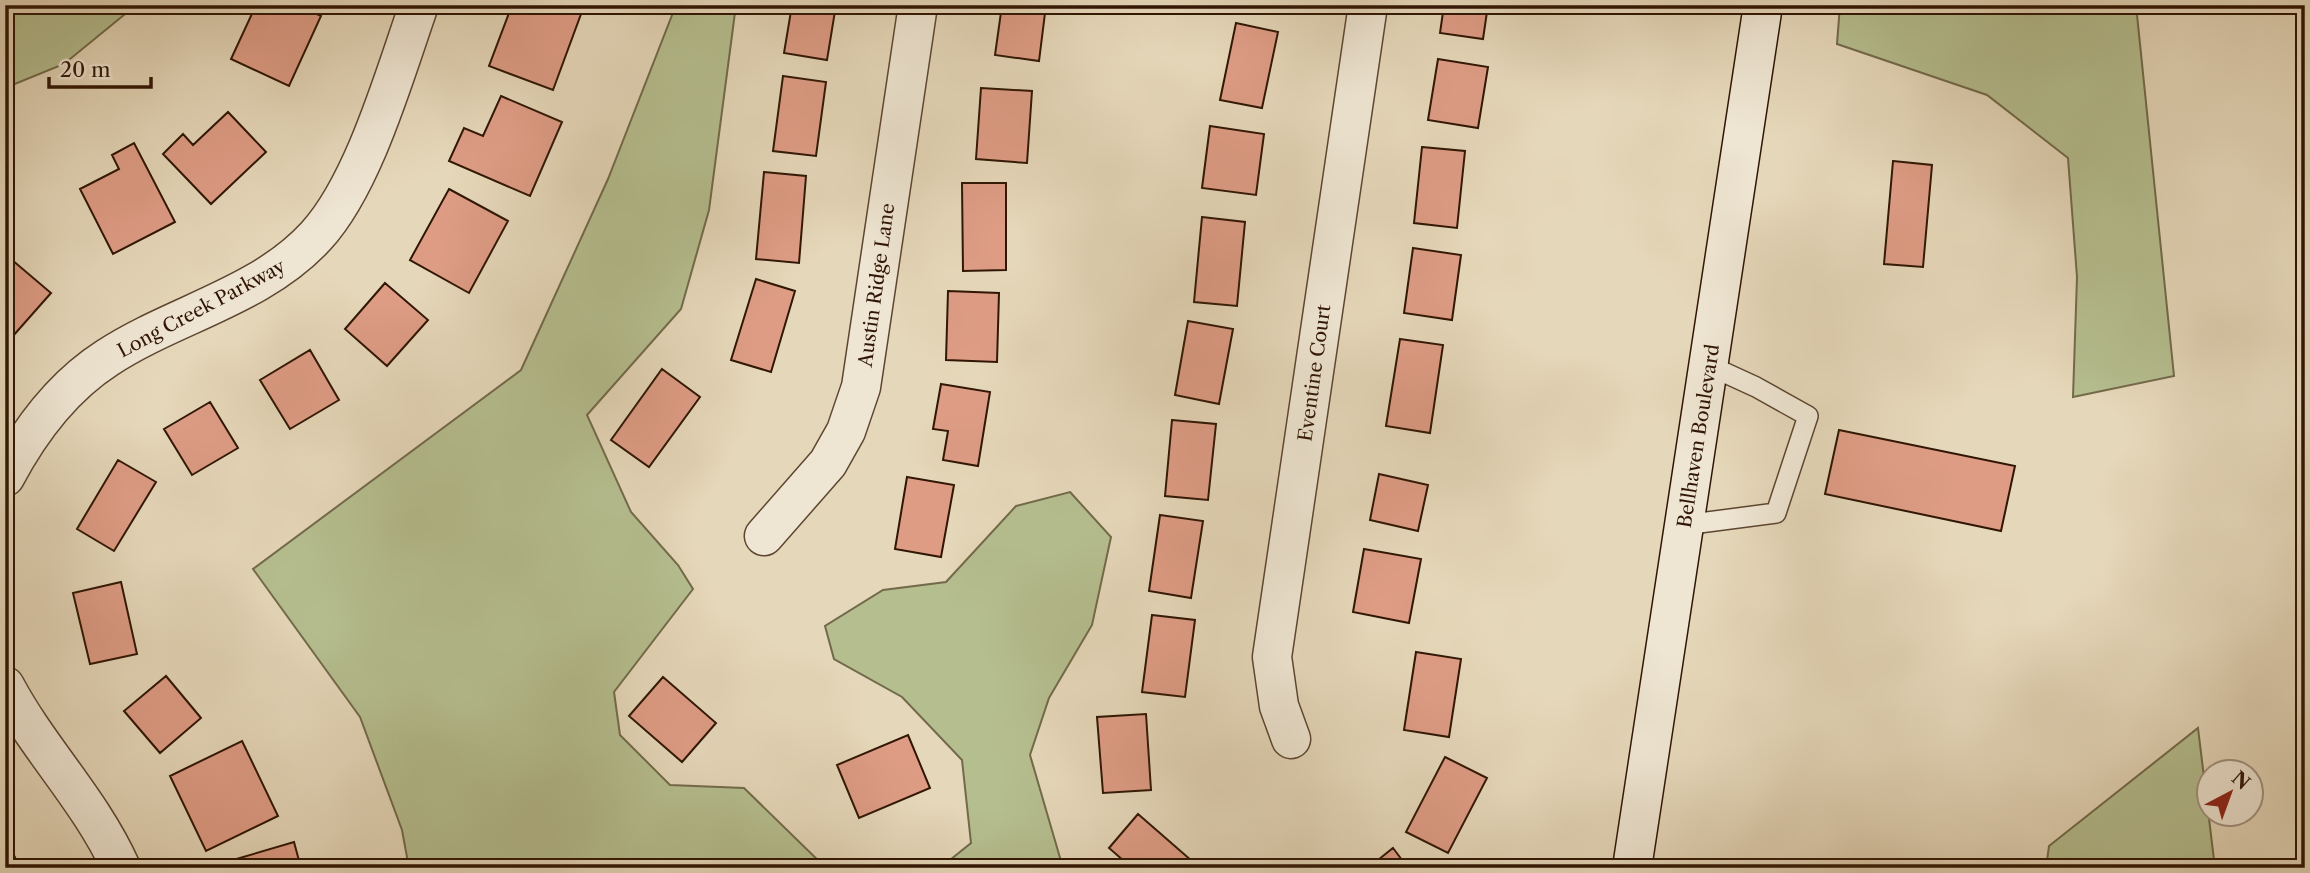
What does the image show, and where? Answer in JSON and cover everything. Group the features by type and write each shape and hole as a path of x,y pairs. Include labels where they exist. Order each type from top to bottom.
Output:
{"street":[{"name":"Long Creek Parkway","path":"10,457 65,393 107,358 263,279 291,260 316,236 351,186 419,5"},
{"name":"Austin Ridge Lane","path":"764,536 828,463 846,431 861,387 918,5"},
{"name":"Eventine Court","path":"1291,739 1279,705 1272,657 1368,5"},
{"name":"Bellhaven Boulevard","path":"1632,868 1763,5"},
{"path":"5,686 23,720 105,832 121,868"}],"lane":[{"path":"1684,525 1776,513 1808,416 1756,387 1708,365"}],"green space":[{"path":"5,5 127,5 130,10 64,64 5,88"},
{"path":"676,5 736,5 709,210 681,309 587,415 631,512 678,565 693,589 614,692 620,735 670,785 744,788 826,868 409,868 402,830 360,717 253,569 521,370 608,179"},
{"path":"1840,5 2136,5 2174,376 2073,397 2077,277 2068,158 1987,95 1837,44"},
{"path":"1070,492 1111,537 1092,625 1049,698 1030,755 1063,868 940,868 971,843 962,760 902,697 834,659 825,626 883,590 946,582 1016,506"},
{"path":"2198,728 2202,758 2194,758 2194,828 2210,828 2215,868 2046,868 2049,846"}],"building":[{"path":"256,5 299,5 321,16 289,86 231,59"},
{"path":"512,5 559,5 581,14 553,90 489,66"},
{"path":"792,5 836,5 827,60 784,53"},
{"path":"1002,5 1046,5 1039,61 995,55"},
{"path":"1444,5 1488,5 1483,39 1440,33"},
{"path":"1236,23 1278,32 1262,108 1220,100"},
{"path":"1438,59 1488,67 1478,128 1428,120"},
{"path":"783,76 826,82 816,156 773,151"},
{"path":"981,88 1032,91 1027,163 976,159"},
{"path":"501,96 562,122 530,196 449,161 464,128 483,136"},
{"path":"228,112 266,152 211,204 163,154 183,134 193,145"},
{"path":"1210,126 1264,134 1256,195 1202,188"},
{"path":"134,143 175,222 113,254 80,189 119,169 112,155"},
{"path":"1422,147 1465,151 1457,228 1414,223"},
{"path":"1893,161 1932,165 1923,267 1884,264"},
{"path":"764,172 806,176 799,263 756,259"},
{"path":"962,183 1006,183 1006,270 963,271"},
{"path":"449,189 508,221 469,293 410,260"},
{"path":"1202,217 1245,222 1237,306 1194,302"},
{"path":"1413,248 1461,255 1452,320 1404,313"},
{"path":"5,254 51,293 5,345"},
{"path":"756,279 795,291 771,372 731,360"},
{"path":"385,283 428,320 387,366 345,329"},
{"path":"948,291 999,293 997,362 946,360"},
{"path":"1188,321 1233,329 1219,404 1175,395"},
{"path":"1400,339 1443,345 1430,433 1386,426"},
{"path":"310,350 339,400 290,429 260,380"},
{"path":"662,369 700,397 649,467 611,440"},
{"path":"941,384 990,392 978,466 943,460 948,431 933,429"},
{"path":"210,402 238,448 192,475 164,429"},
{"path":"1172,420 1216,424 1208,500 1165,496"},
{"path":"1839,430 2015,466 2001,531 1825,494"},
{"path":"118,460 156,482 114,551 77,529"},
{"path":"1379,474 1428,485 1418,531 1370,520"},
{"path":"907,477 954,485 941,557 895,549"},
{"path":"1160,515 1203,521 1191,598 1149,591"},
{"path":"1364,549 1421,559 1409,623 1353,612"},
{"path":"121,582 137,654 90,664 73,593"},
{"path":"1152,615 1195,620 1185,697 1142,692"},
{"path":"1416,652 1461,659 1449,737 1404,730"},
{"path":"166,676 201,718 160,753 124,711"},
{"path":"663,677 716,723 682,762 629,716"},
{"path":"1146,714 1151,790 1103,793 1097,717"},
{"path":"908,735 930,788 859,818 837,765"},
{"path":"242,741 278,816 206,851 170,776"},
{"path":"1445,757 1487,778 1448,853 1406,832"},
{"path":"1138,814 1200,868 1132,868 1109,848"},
{"path":"294,842 301,868 217,868 216,865"},
{"path":"10,847 20,868 5,868 5,849"},
{"path":"1393,848 1408,868 1368,868"}]}
